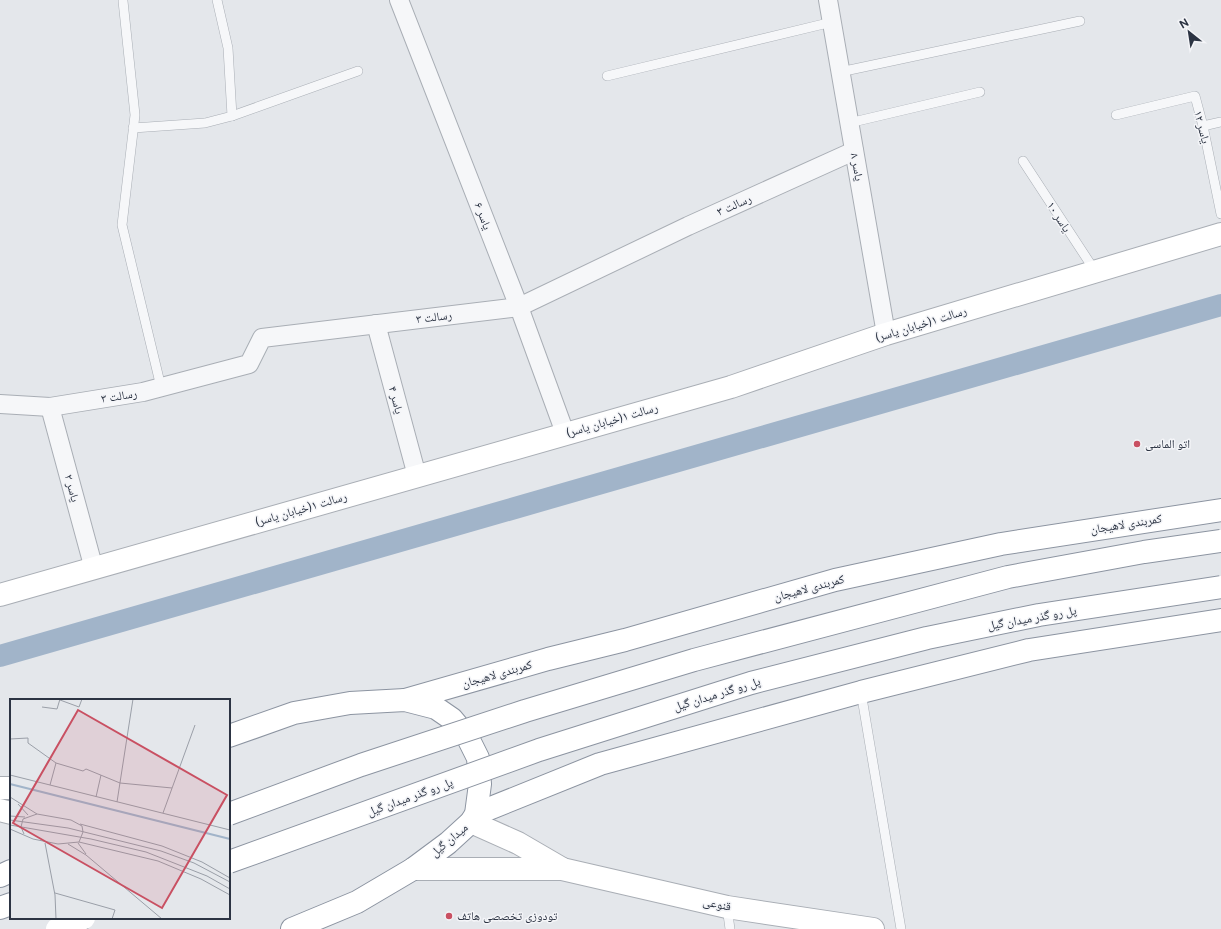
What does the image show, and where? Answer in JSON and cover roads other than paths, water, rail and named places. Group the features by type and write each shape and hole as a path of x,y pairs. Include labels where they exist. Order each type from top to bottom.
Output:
{"main road":[{"name":"رسالت ۱(خیابان یاسر)","path":"0,595 731,387 886,334 1096,273 1221,234"},
{"name":"کمربندی لاهیجان","path":"405,700 548,659 632,638 835,580 1001,544 1221,510"},
{"path":"230,814 361,765 517,713 694,660 1008,577 1144,552 1221,541"},
{"name":"پل رو گذر میدان گیل","path":"230,862 539,750 751,683 927,638 1039,615 1221,587"},
{"path":"474,818 600,764 861,692 1029,650 1221,620"},
{"name":"میدان گیل","path":"230,736 294,713 350,703 405,700 436,708 452,719 468,738 478,758 480,784 474,818 448,843 413,869 357,902 292,929"},
{"path":"0,810 10,813"},
{"name":"قنوعی","path":"474,818 562,869"},
{"name":"قنوعی","path":"413,869 562,869 726,907 873,929"},
{"path":"0,876 10,871"},
{"path":"0,908 10,904"},
{"path":"61,919 66,929"},
{"path":"57,929 82,919"}],"street":[{"name":"یاسر ۶","path":"399,0 519,307 565,433"},
{"name":"یاسر ۸","path":"828,0 886,334"},
{"name":"رسالت ۳","path":"0,404 50,407 143,392 249,364 262,338 519,307 677,231 854,151"},
{"name":"یاسر ۴","path":"376,324 417,476"},
{"name":"یاسر ۲","path":"50,407 94,569"}],"lane":[{"path":"217,0 228,48 232,116"},
{"path":"123,2 135,115 122,225 161,387"},
{"path":"840,72 1080,21"},
{"path":"607,76 832,22"},
{"path":"133,128 205,123 232,116 358,71"},
{"path":"849,123 980,92"},
{"name":"یاسر ۱۲","path":"1116,115 1195,96 1203,126 1221,214"},
{"path":"1203,126 1221,122"},
{"name":"یاسر ۱۰","path":"1023,161 1096,273"},
{"path":"861,692 901,929"},
{"path":"726,907 730,929"}],"waterway":[{"path":"0,656 1221,305"}],"place":[{"name":"اتو ‌الماسی","path":"1137,444"},
{"name":"تودوزی تخصصی هاتف","path":"449,916"}]}
